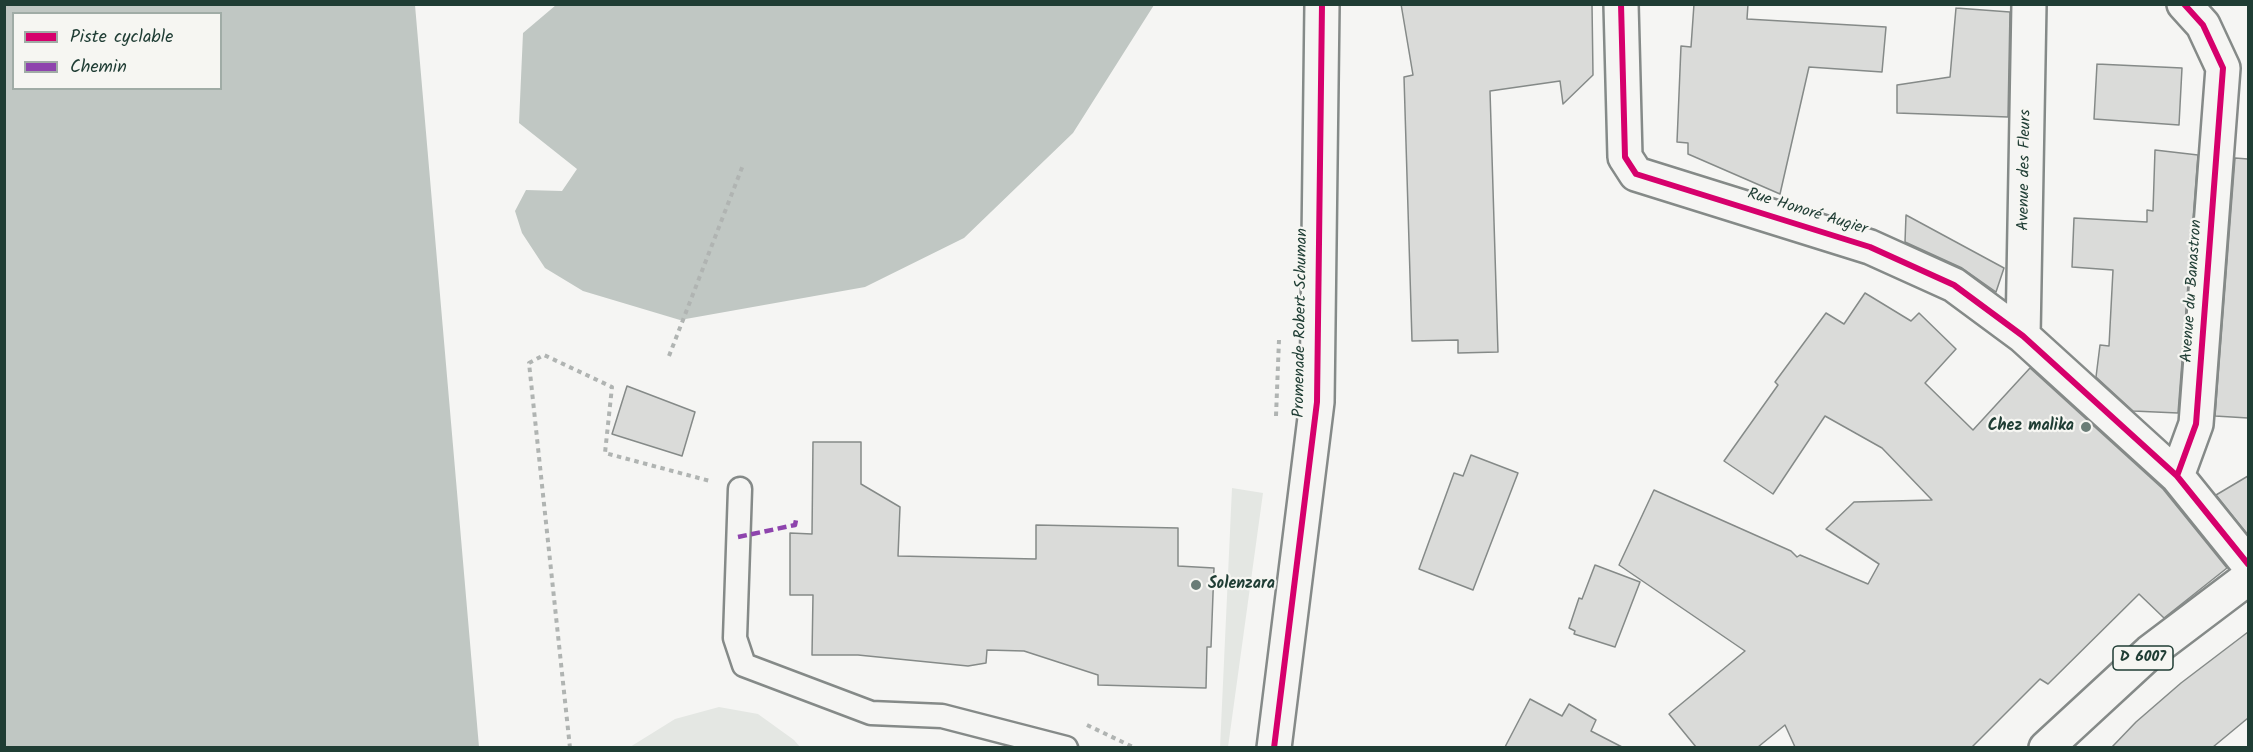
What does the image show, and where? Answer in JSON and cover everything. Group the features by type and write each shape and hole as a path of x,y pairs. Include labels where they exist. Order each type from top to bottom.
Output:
{"street":[{"name":"Promenade Robert Schuman","path":"1274,747 1317,402 1322,4"},
{"name":"Rue Honoré Augier","path":"1622,4 1625,157 1636,174 1870,247 1954,285 2023,336 2177,476"},
{"name":"Avenue des Fleurs","path":"2023,336 2029,4"},
{"name":"Avenue du Banastron","path":"2177,476 2196,423 2223,68 2203,25 2184,4"},
{"path":"2177,476 2248,564"},
{"name":"D 6007","path":"2046,747 2150,652 2248,578"}],"lane":[{"path":"740,489 735,638 744,665 871,713 942,716 1066,747"}],"path":[{"path":"669,356 743,165"},
{"path":"1276,422 1279,338"},
{"path":"570,747 529,363 544,355 612,387 605,453 740,489"}],"shaded area":[{"path":"4,5 415,5 479,747 5,747"},
{"path":"556,5 1154,5 1073,133 964,238 865,287 680,320 583,291 545,268 522,233 515,211 526,190 562,191 577,169 519,123 523,33"},
{"path":"1232,488 1263,493 1228,747 1220,748"},
{"path":"719,707 758,714 800,747 630,747 675,719"}],"building":[{"path":"1401,4 1592,4 1593,75 1563,104 1560,81 1490,91 1498,352 1458,353 1458,340 1412,341 1404,77 1413,75"},
{"path":"1694,4 1748,4 1747,19 1886,27 1882,72 1809,67 1780,194 1688,154 1688,143 1677,142 1681,46 1691,47"},
{"path":"1956,8 2010,12 2008,117 1897,113 1897,85 1950,77"},
{"path":"2097,64 2182,68 2179,125 2094,119"},
{"path":"2155,150 2198,155 2178,413 2133,411 2096,377 2100,345 2109,346 2113,270 2072,267 2074,218 2147,222 2147,210 2153,211"},
{"path":"2235,158 2248,159 2248,418 2215,416"},
{"path":"1906,215 2004,268 1996,292 1962,268 1905,242"},
{"path":"1865,293 1911,321 1919,313 1956,349 1925,383 1973,430 2030,368 2163,489 2227,568 2164,618 2139,594 2048,684 2040,679 1972,747 1795,747 1785,725 1758,747 1696,747 1669,714 1745,651 1619,565 1654,490 1791,551 1797,557 1800,555 1868,584 1879,564 1826,529 1854,502 1932,500 1882,448 1825,416 1773,494 1724,461 1778,385 1775,382 1826,313 1844,324"},
{"path":"627,386 695,412 682,456 612,434"},
{"path":"813,442 861,442 861,484 900,507 898,556 1036,559 1036,525 1178,528 1178,566 1214,568 1211,647 1207,647 1206,688 1098,685 1098,675 1024,651 987,650 986,663 968,666 858,655 812,655 813,595 790,595 790,533 812,534"},
{"path":"1471,455 1518,473 1473,590 1419,569 1454,473 1463,476"},
{"path":"2248,476 2248,535 2216,495"},
{"path":"1595,565 1640,582 1615,647 1574,634 1575,631 1569,628 1579,598 1582,599"},
{"path":"2248,632 2248,718 2213,747 2112,747 2136,722 2181,683"},
{"path":"1530,699 1562,716 1569,704 1596,720 1591,731 1622,747 1505,747"}],"marked path":[{"path":"738,537 795,525 796,520"}],"cycle path":[{"path":"1274,748 1317,402 1322,4"},
{"path":"1621,4 1625,157 1636,174 1870,247 1954,285 2023,336 2177,476"},
{"path":"2184,4 2203,25 2223,68 2196,424 2177,476 2248,564"}],"place":[{"name":"Chez malika","path":"2086,427"},
{"name":"Solenzara","path":"1196,585"}]}
